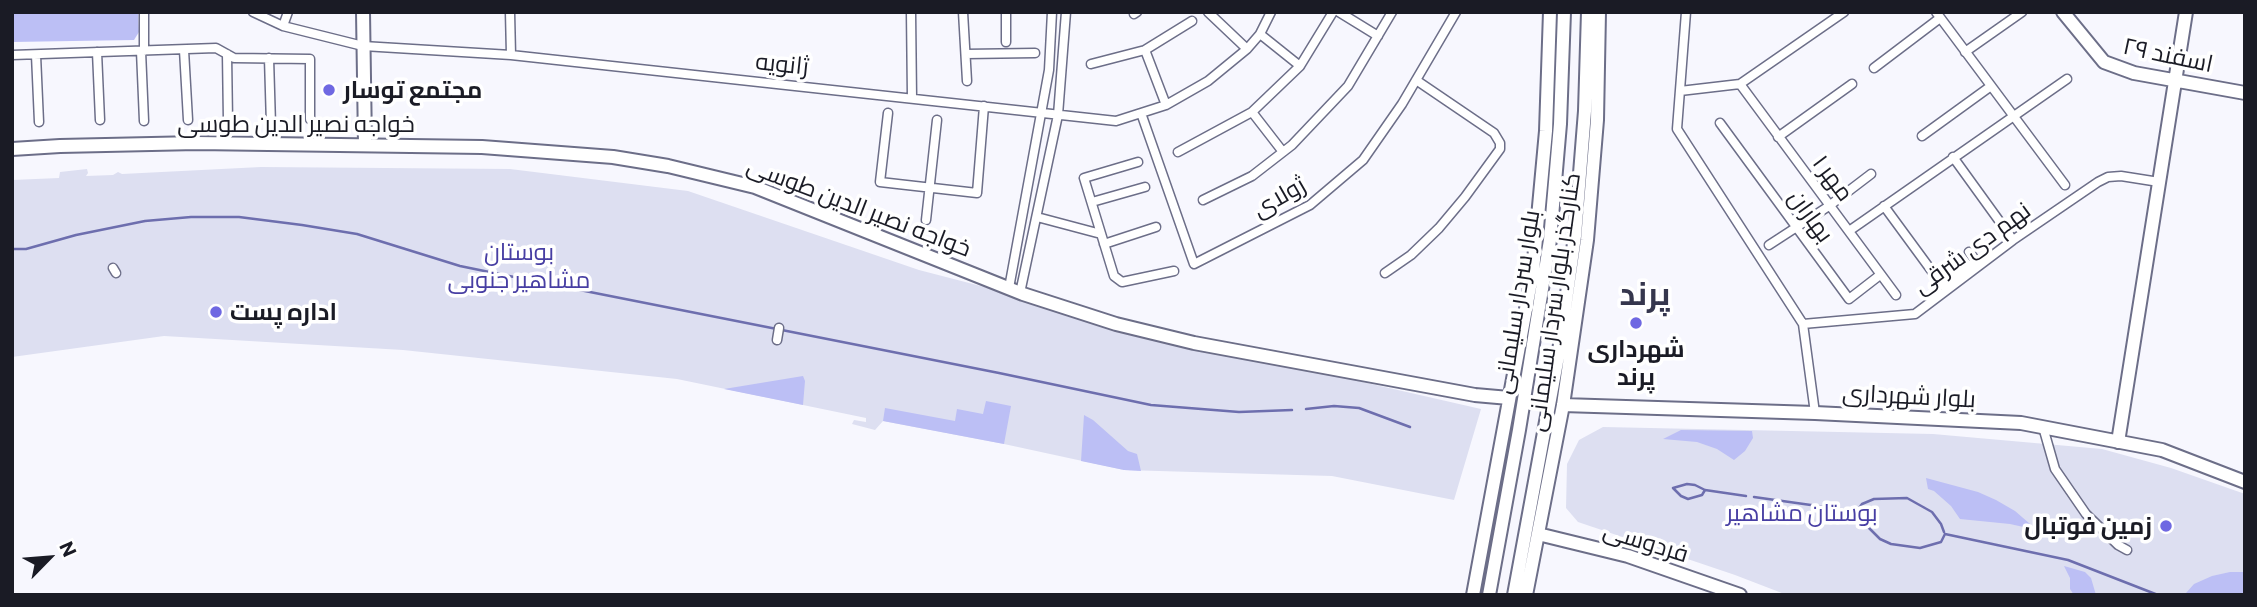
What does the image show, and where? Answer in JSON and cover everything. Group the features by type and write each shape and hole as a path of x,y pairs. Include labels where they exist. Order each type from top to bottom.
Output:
{"street":[{"path":"144,12 144,121"},
{"name":"ژانویه","path":"253,12 284,26 363,46 511,55 1116,121 1166,105 1208,81 1247,49 1260,34 1272,12"},
{"path":"284,26 288,12"},
{"path":"363,12 365,144"},
{"path":"510,12 511,55"},
{"path":"911,12 912,98"},
{"path":"963,12 967,81"},
{"path":"1006,12 1006,42"},
{"path":"1015,290 1049,70 1052,12"},
{"path":"1015,290 1037,217 1058,115 1066,12"},
{"path":"1208,12 1247,49"},
{"path":"1178,152 1252,112 1300,66 1333,12"},
{"path":"1339,12 1378,36"},
{"path":"1203,200 1252,176 1292,145 1348,86 1392,12"},
{"name":"ژولای","path":"1141,113 1194,264 1310,205 1363,160 1402,104 1456,12"},
{"name":"کنارگذر بلوار سردار سلیمانی","path":"1474,595 1533,271 1550,68 1550,12"},
{"name":"بلوار سردار سلیمانی","path":"1489,595 1550,240 1560,124 1564,12"},
{"name":"بلوار سردار سلیمانی","path":"1514,595 1559,351 1575,236 1585,111 1588,12"},
{"name":"کنارگذر بلوار سردار سلیمانی","path":"1526,595 1576,324 1597,120 1599,12"},
{"path":"1686,12 1677,129 1803,324 1815,413"},
{"path":"1680,91 1741,84 1844,12"},
{"path":"1965,52 2022,12"},
{"name":"۲۹ اسفند","path":"2063,12 2104,62 2134,73 2245,93"},
{"path":"2119,442 2186,12"},
{"path":"1874,68 1938,15 2064,185"},
{"path":"1091,64 1145,50 1192,21"},
{"path":"1260,34 1300,66"},
{"path":"12,55 216,48 233,58 310,59 310,119"},
{"path":"184,50 188,120"},
{"path":"1145,50 1166,105"},
{"path":"97,52 100,120"},
{"path":"966,54 1035,53"},
{"path":"227,54 228,121"},
{"path":"36,55 39,122"},
{"path":"269,58 271,125"},
{"path":"1849,231 2067,79"},
{"path":"1385,273 1410,255 1439,228 1500,149 1500,143 1494,133 1416,80"},
{"name":"مهر ۱","path":"1741,84 1896,295"},
{"path":"1778,137 1852,84"},
{"path":"1922,136 1990,86"},
{"path":"888,113 880,182 977,193 984,106"},
{"path":"1252,112 1283,152"},
{"path":"926,220 937,120"},
{"name":"بهاران","path":"1720,123 1849,299 1880,275"},
{"name":"خواجه نصیر الدین طوسی","path":"12,149 197,143 365,144 495,148 613,157 667,166 755,187 1015,290 1116,324 1194,343 1475,395 1509,398"},
{"path":"1954,158 2013,240"},
{"path":"1138,162 1084,178 1114,276 1122,282 1174,271"},
{"path":"1769,245 1829,206 1871,174"},
{"name":"نهم دی شرقی","path":"1803,324 1915,314 2013,240 2098,182 2108,177 2121,176 2159,182"},
{"path":"1092,202 1145,187"},
{"path":"1533,271 1550,240 1541,200"},
{"path":"1884,206 1942,285 1976,261 1969,252"},
{"path":"1037,217 1101,234"},
{"path":"1104,244 1156,227"},
{"path":"777,340 779,328"},
{"name":"بلوار شهرداری","path":"1563,405 2021,423 2162,450 2245,482"},
{"path":"2043,427 2055,469 2086,514 2118,545 2127,550"},
{"path":"1541,450 1549,480"},
{"name":"فردوسی","path":"1538,534 1628,555 1740,595"}],"green space":[{"name":"بوستان مشاهیر جنوبی","path":"261,167 510,169 688,191 919,270 1262,359 1481,409 1454,500 1332,476 1124,470 883,421 875,430 852,424 854,420 866,422 866,418 677,379 403,350 164,336 12,357 12,180 59,178 60,172 87,169 86,176 113,175 118,172 122,174"},
{"name":"بوستان مشاهیر","path":"1603,427 1933,434 2102,449 2171,468 2245,494 2245,595 1787,595 1578,522 1566,508 1567,464 1579,440"}],"shaded area":[{"path":"12,12 138,12 139,32 134,40 12,42"},
{"path":"803,376 803,405 724,389"},
{"path":"986,401 1011,406 1004,444 883,421 885,408 955,421 957,409 983,414"},
{"path":"1084,415 1128,451 1137,454 1141,471 1081,461"},
{"path":"1681,430 1752,431 1753,438 1745,451 1734,460 1717,449 1697,442 1663,439"},
{"path":"1926,478 1978,492 1996,500 2015,511 2037,530 2010,524 1960,519 1951,506 1928,489"},
{"path":"2064,566 2085,572 2091,578 2096,595 2074,595"},
{"path":"2230,572 2245,572 2245,595 2186,593 2194,584"}],"waterway":[{"path":"12,249 26,249 76,235 145,221 239,217 357,234 460,266 1151,405 1239,412 1292,410"},
{"path":"1306,409 1334,406 1359,408 1410,427"},
{"path":"1673,488 1687,484 1705,490 1746,496"},
{"path":"1673,488 1688,499 1702,495 1705,490"},
{"path":"1754,497 1825,507"},
{"path":"1856,512 1862,504 1874,499 1907,498 1932,512 1944,532"},
{"path":"1833,508 1856,512 1880,539 1891,544 1920,548 1941,542 1945,534 2068,560 2158,595"}],"place":[{"name":"مجتمع توسار","path":"329,90"},
{"name":"اداره پست","path":"216,312"},
{"name":"شهرداری پرند","path":"1636,323"},
{"name":"زمین فوتبال","path":"2166,526"}],"district":[{"name":"پرند","path":"1645,294"}]}
